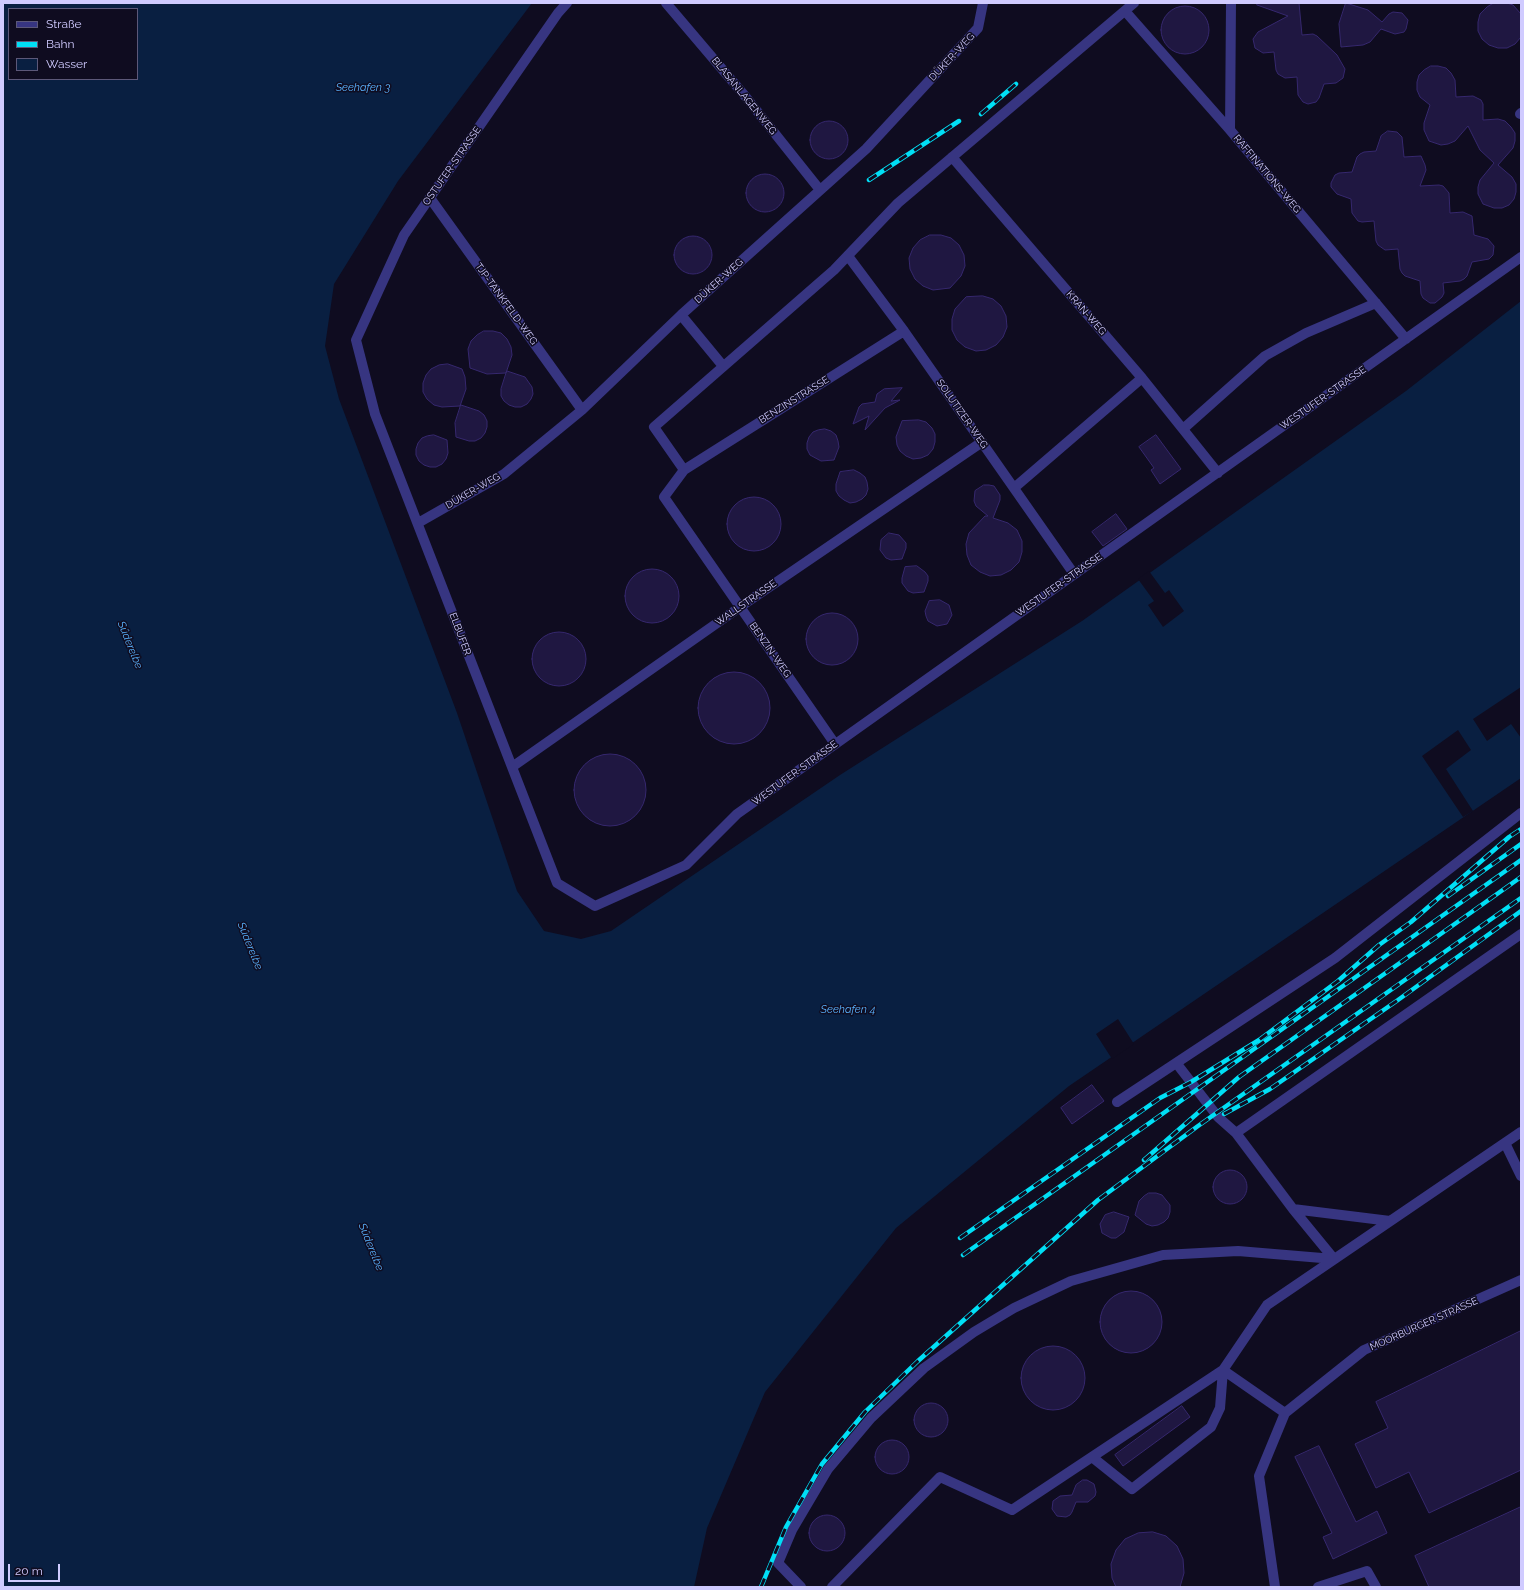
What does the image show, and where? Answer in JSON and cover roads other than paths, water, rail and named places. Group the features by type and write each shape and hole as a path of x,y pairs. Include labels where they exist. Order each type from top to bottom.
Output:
{"lane":[{"name":"OSTUFER-STRASSE","path":"356,340 404,235 558,13 568,3"},
{"name":"BLASANLAGENWEG","path":"666,3 745,96 820,190"},
{"name":"DÜKER-WEG","path":"418,523 504,474 582,410 681,315 866,149 978,28 983,3"},
{"path":"684,470 654,427 834,270 898,203 1134,3"},
{"path":"1230,3 1230,130"},
{"name":"RAFFINATIONS-WEG","path":"1125,11 1230,130 1406,339"},
{"name":"KRAN-WEG","path":"952,157 1142,378 1218,473"},
{"name":"TJP-TANKFELD-WEG","path":"430,198 582,410"},
{"name":"SOLUTIZER-WEG","path":"848,256 904,331 1074,574"},
{"name":"WESTUFER-STRASSE","path":"596,906 686,865 737,814 1521,257"},
{"path":"1183,429 1265,356 1306,333 1376,303"},
{"path":"681,315 723,366"},
{"name":"BENZINSTRASSE","path":"684,470 904,331"},
{"name":"ELBUFER","path":"356,340 375,414 557,883 596,906"},
{"path":"1014,488 1142,378"},
{"name":"WALLSTRASSE","path":"512,767 740,607 982,442"},
{"name":"BENZIN-WEG","path":"684,470 664,497 835,744"},
{"path":"1117,1102 1335,958 1521,813"},
{"path":"1236,1133 1521,934"},
{"path":"1176,1064 1218,1117 1236,1133 1293,1209 1334,1259"},
{"path":"832,1587 940,1477 1012,1510 1222,1370 1267,1305 1521,1132"},
{"path":"1505,1143 1521,1176"},
{"path":"1293,1209 1390,1221"},
{"path":"801,1587 778,1563 792,1530 828,1469 871,1418 924,1368 974,1332 1014,1308 1071,1281 1163,1255 1238,1251 1334,1259"},
{"name":"MOORBURGER STRASSE","path":"1275,1587 1259,1476 1285,1413 1364,1350 1521,1280"},
{"path":"1222,1370 1285,1413"},
{"path":"1092,1457 1132,1489 1211,1427 1220,1408 1222,1370"},
{"path":"1318,1587 1367,1572 1376,1587"}],"water":[{"path":"3,3 532,3 398,181 334,284 325,346 339,399 457,713 517,891 544,931 581,939 611,931 840,775 1082,621 1406,391 1521,301 1521,778 1069,1086 896,1228 765,1392 707,1528 694,1587 3,1587"}],"railway":[{"path":"981,114 1016,84"},
{"path":"869,180 959,121"},
{"path":"960,1238 1160,1098 1191,1082 1259,1040 1338,981 1379,945 1411,922 1509,837 1521,829"},
{"path":"1448,896 1521,844"},
{"path":"963,1255 1521,860"},
{"path":"1144,1160 1239,1077 1521,877"},
{"path":"761,1587 786,1527 822,1464 865,1412 918,1361 1098,1200 1198,1126 1521,898"},
{"path":"1224,1114 1270,1089 1398,1000 1521,911"}],"water label":[{"name":"Seehafen 3","path":"363,88"},
{"name":"Süderelbe","path":"130,645"},
{"name":"Süderelbe","path":"250,946"},
{"name":"Seehafen 4","path":"848,1010"},
{"name":"Süderelbe","path":"371,1247"}]}
